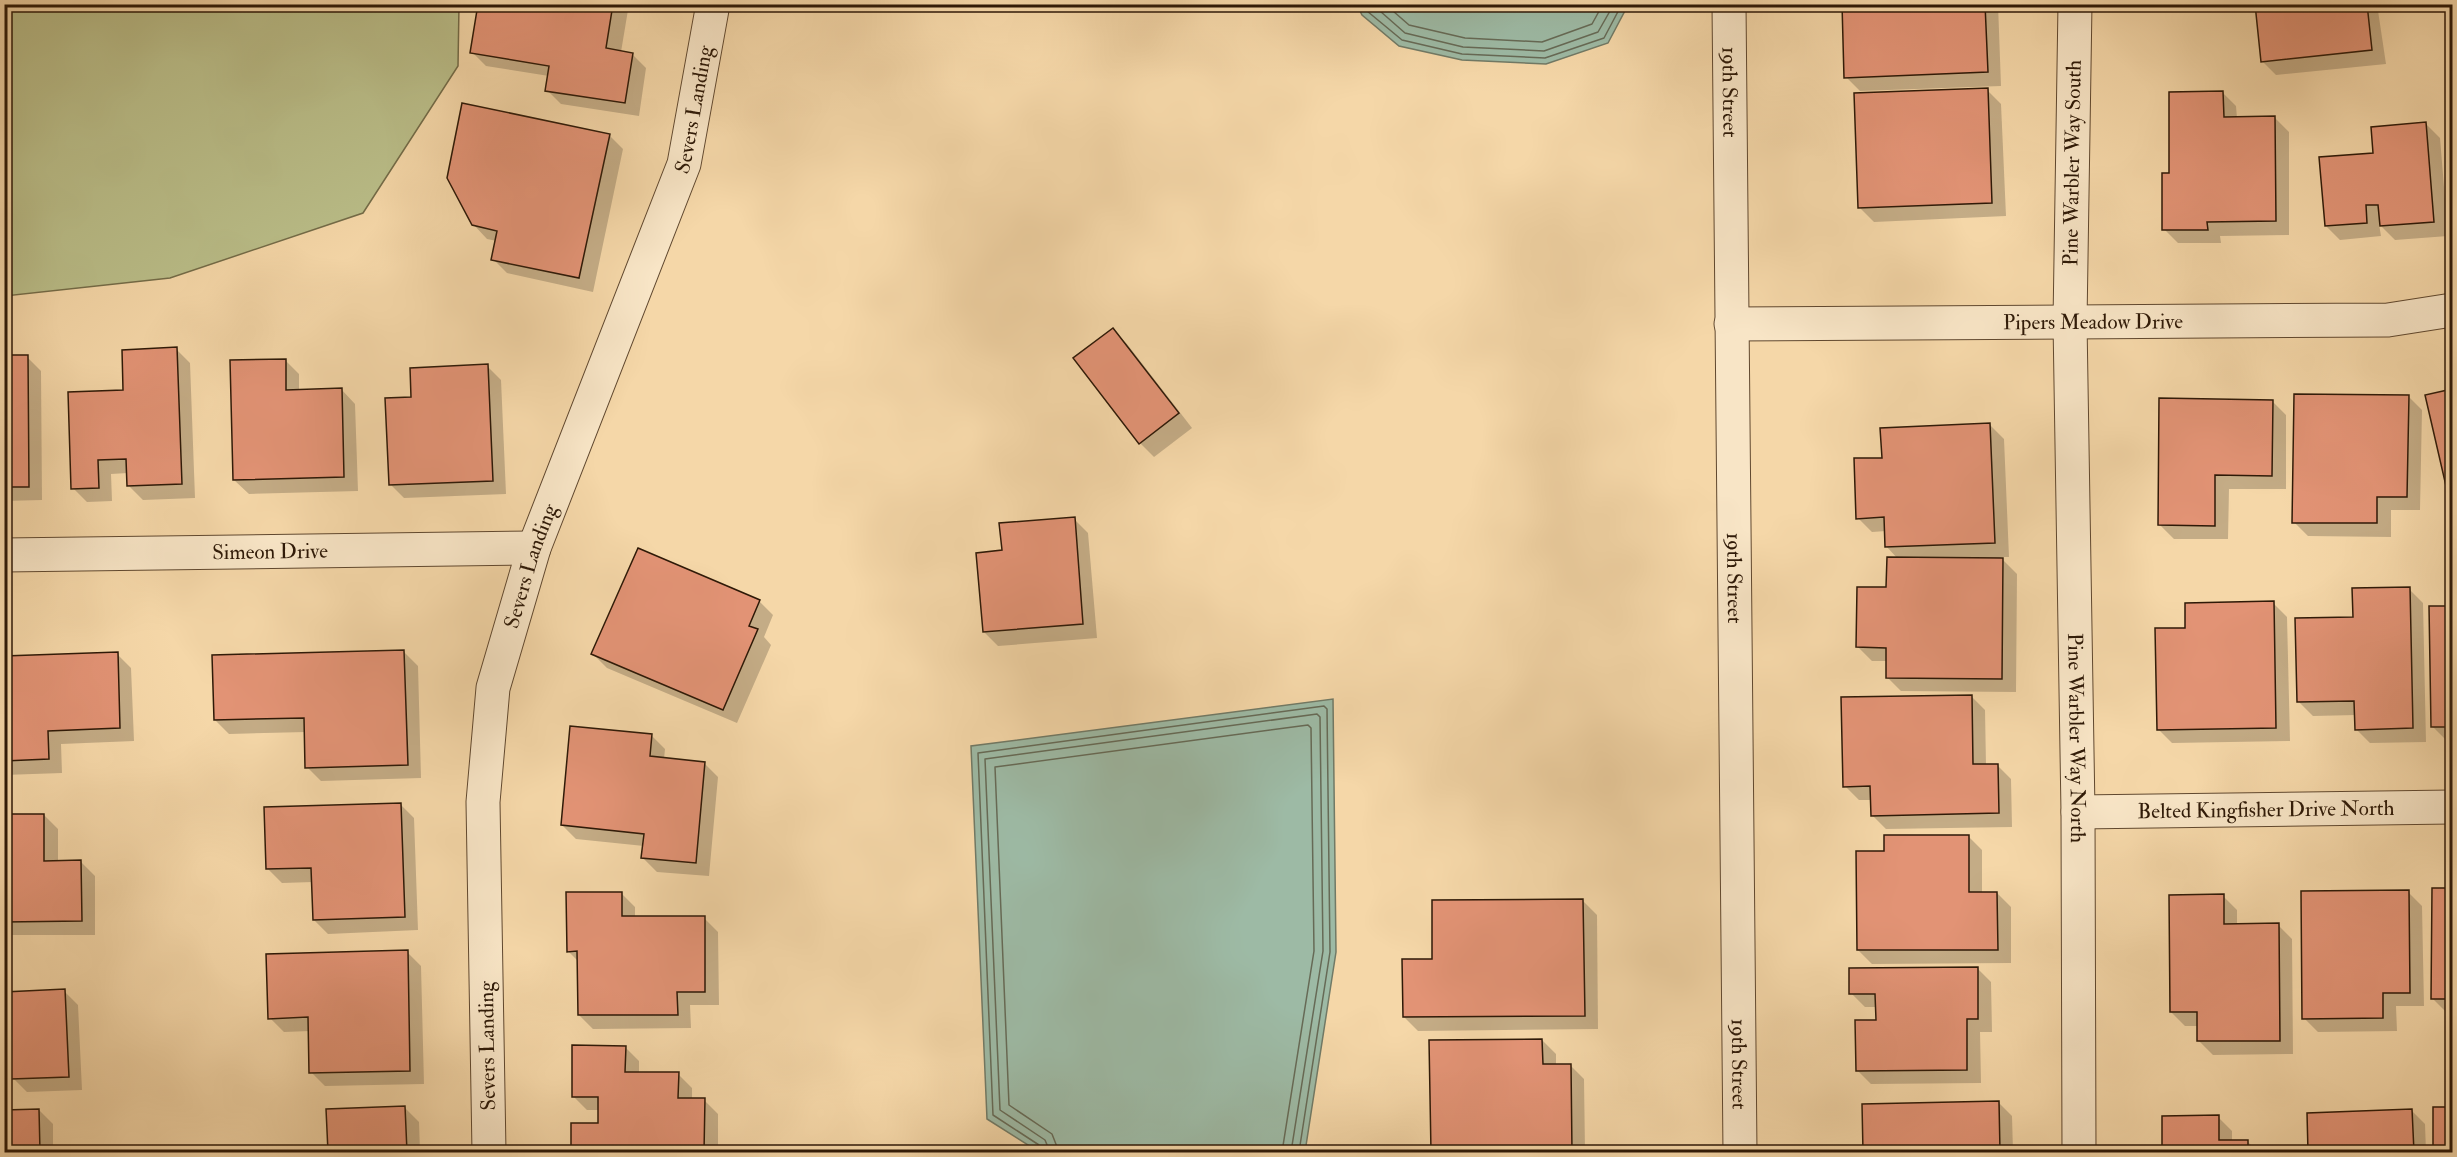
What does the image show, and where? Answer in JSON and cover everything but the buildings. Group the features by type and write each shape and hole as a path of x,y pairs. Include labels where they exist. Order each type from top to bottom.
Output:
{"street":[{"name":"Severs Landing","path":"489,1152 483,802 493,688 534,548 684,164 713,4"},
{"name":"19th Street","path":"1729,4 1740,1152"},
{"name":"Pine Warbler Way South","path":"2070,322 2074,4"},
{"name":"Pipers Meadow Drive","path":"1731,324 2388,321 2452,310"},
{"name":"Pine Warbler Way North","path":"2070,322 2078,812 2079,1152"},
{"name":"Simeon Drive","path":"4,555 534,548"},
{"name":"Belted Kingfisher Drive North","path":"2078,812 2452,807"}],"green space":[{"path":"4,5 459,5 458,66 363,213 170,278 5,296"}],"water":[{"path":"1628,4 1608,43 1546,64 1462,60 1399,46 1362,15 1357,5"},
{"path":"1333,699 1336,952 1305,1152 1039,1152 987,1119 971,746"}]}
